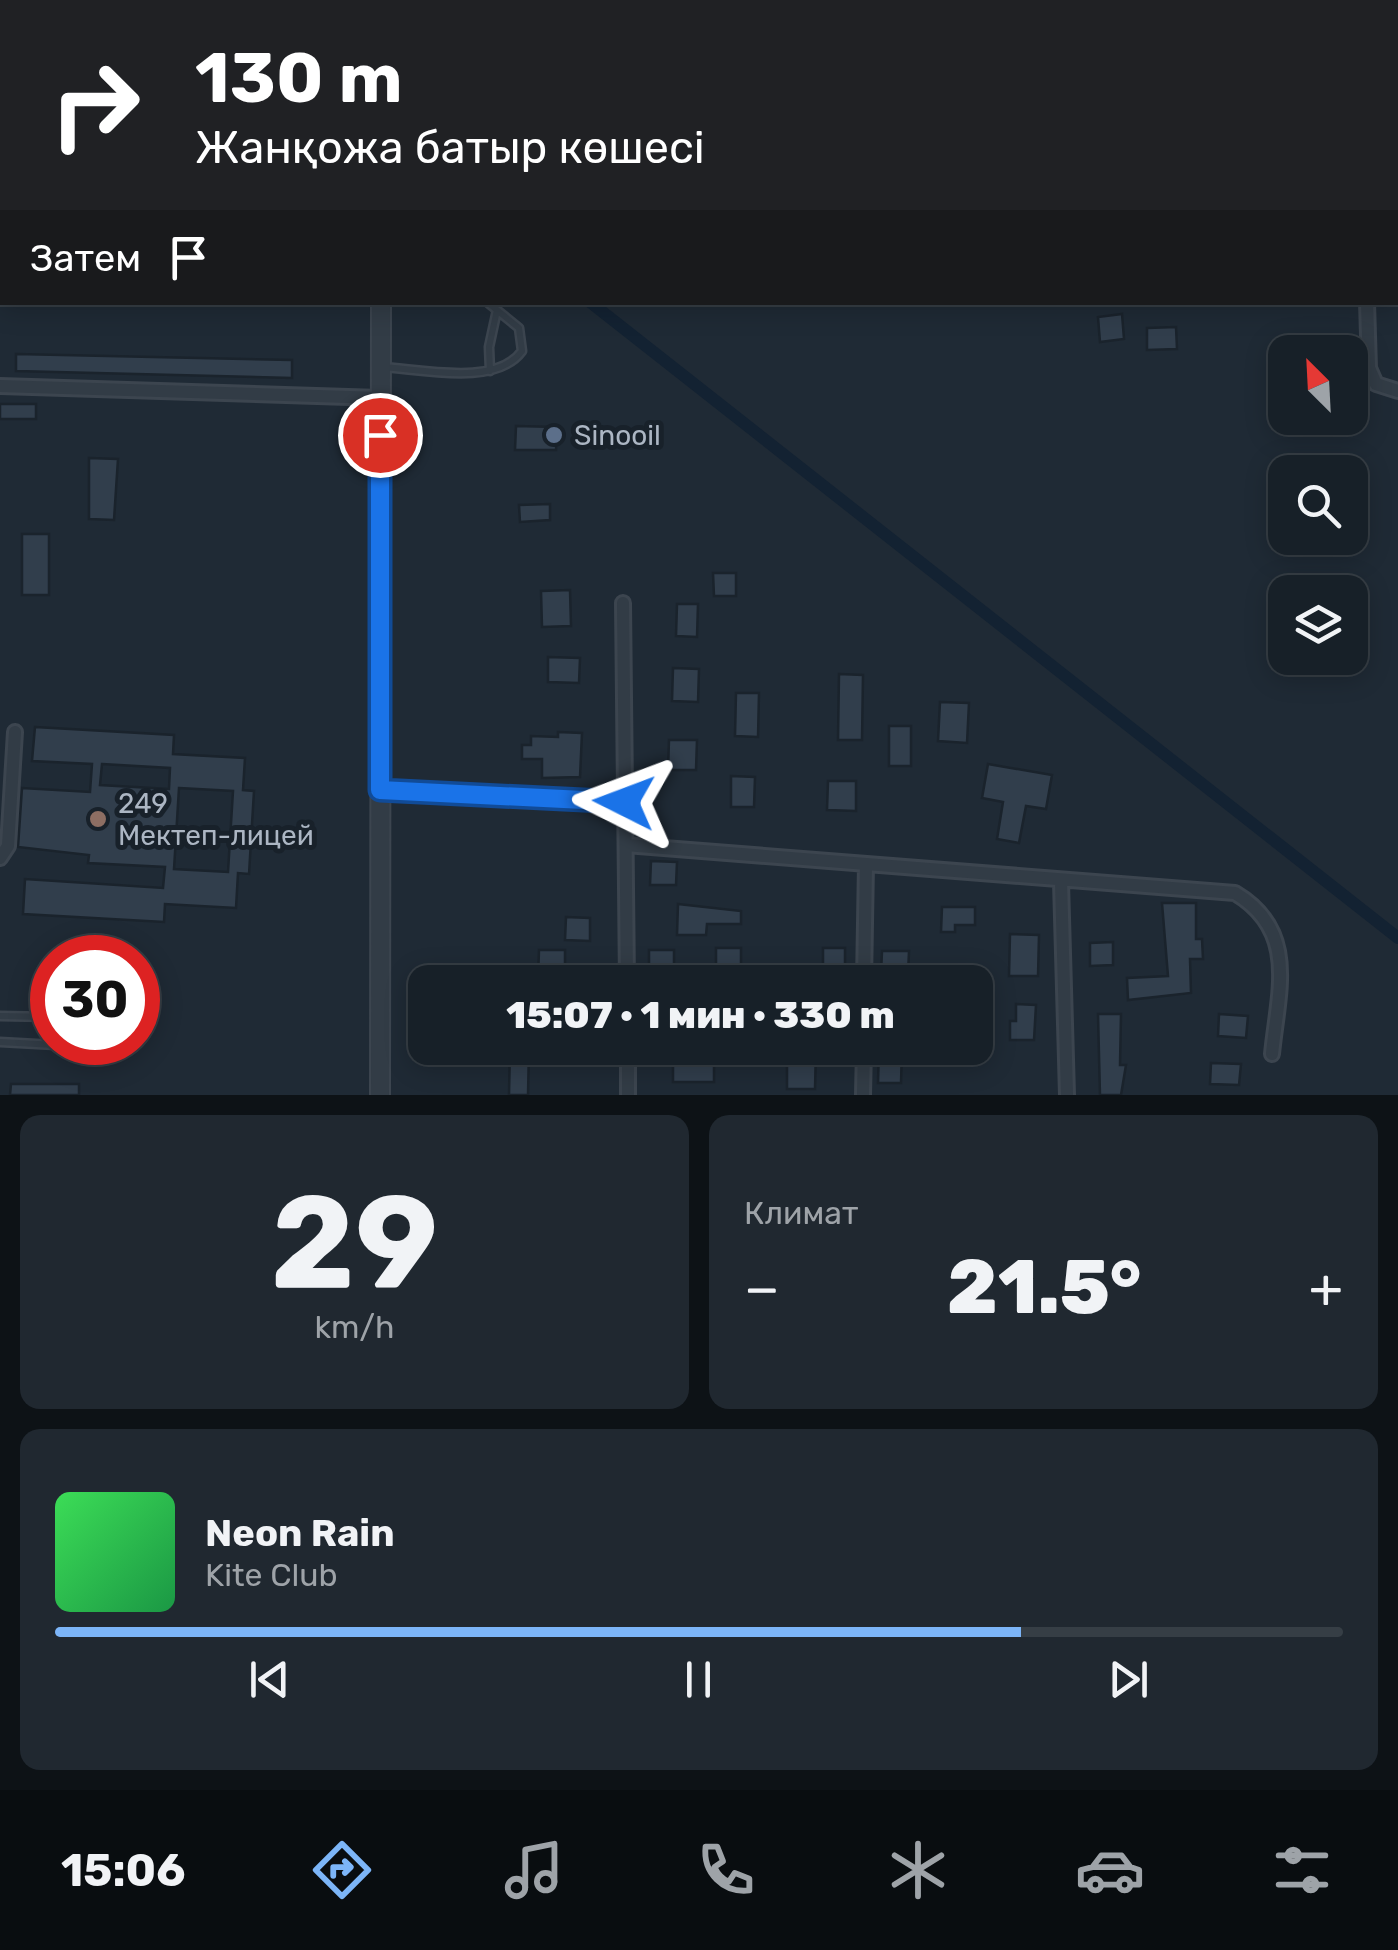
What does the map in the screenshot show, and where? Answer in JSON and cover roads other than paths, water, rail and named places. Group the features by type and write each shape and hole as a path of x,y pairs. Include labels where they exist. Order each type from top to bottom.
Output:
{"street":[{"path":"380,305 380,1095"},
{"path":"1367,305 1369,368 1376,384 1398,391"},
{"path":"0,386 380,398"},
{"path":"623,604 627,965"},
{"path":"0,858 8,846 15,732"},
{"path":"380,790 624,802"},
{"path":"626,845 1235,894 1250,902 1270,923 1280,948 1272,1054"},
{"path":"864,965 866,864"},
{"path":"1060,882 1067,1095"},
{"path":"628,1065 628,1095"},
{"path":"863,1095 864,1065"}],"lane":[{"path":"380,367 490,371 515,361 522,351 519,328 491,305"},
{"path":"490,371 488,347 497,310"},
{"path":"0,1016 30,1017"},
{"path":"0,1042 30,1044"}],"waterway":[{"path":"594,305 1398,938"}],"place":[{"name":"Sinooil","path":"554,435"},
{"name":"249 Мектеп-лицей","path":"98,819"}]}
